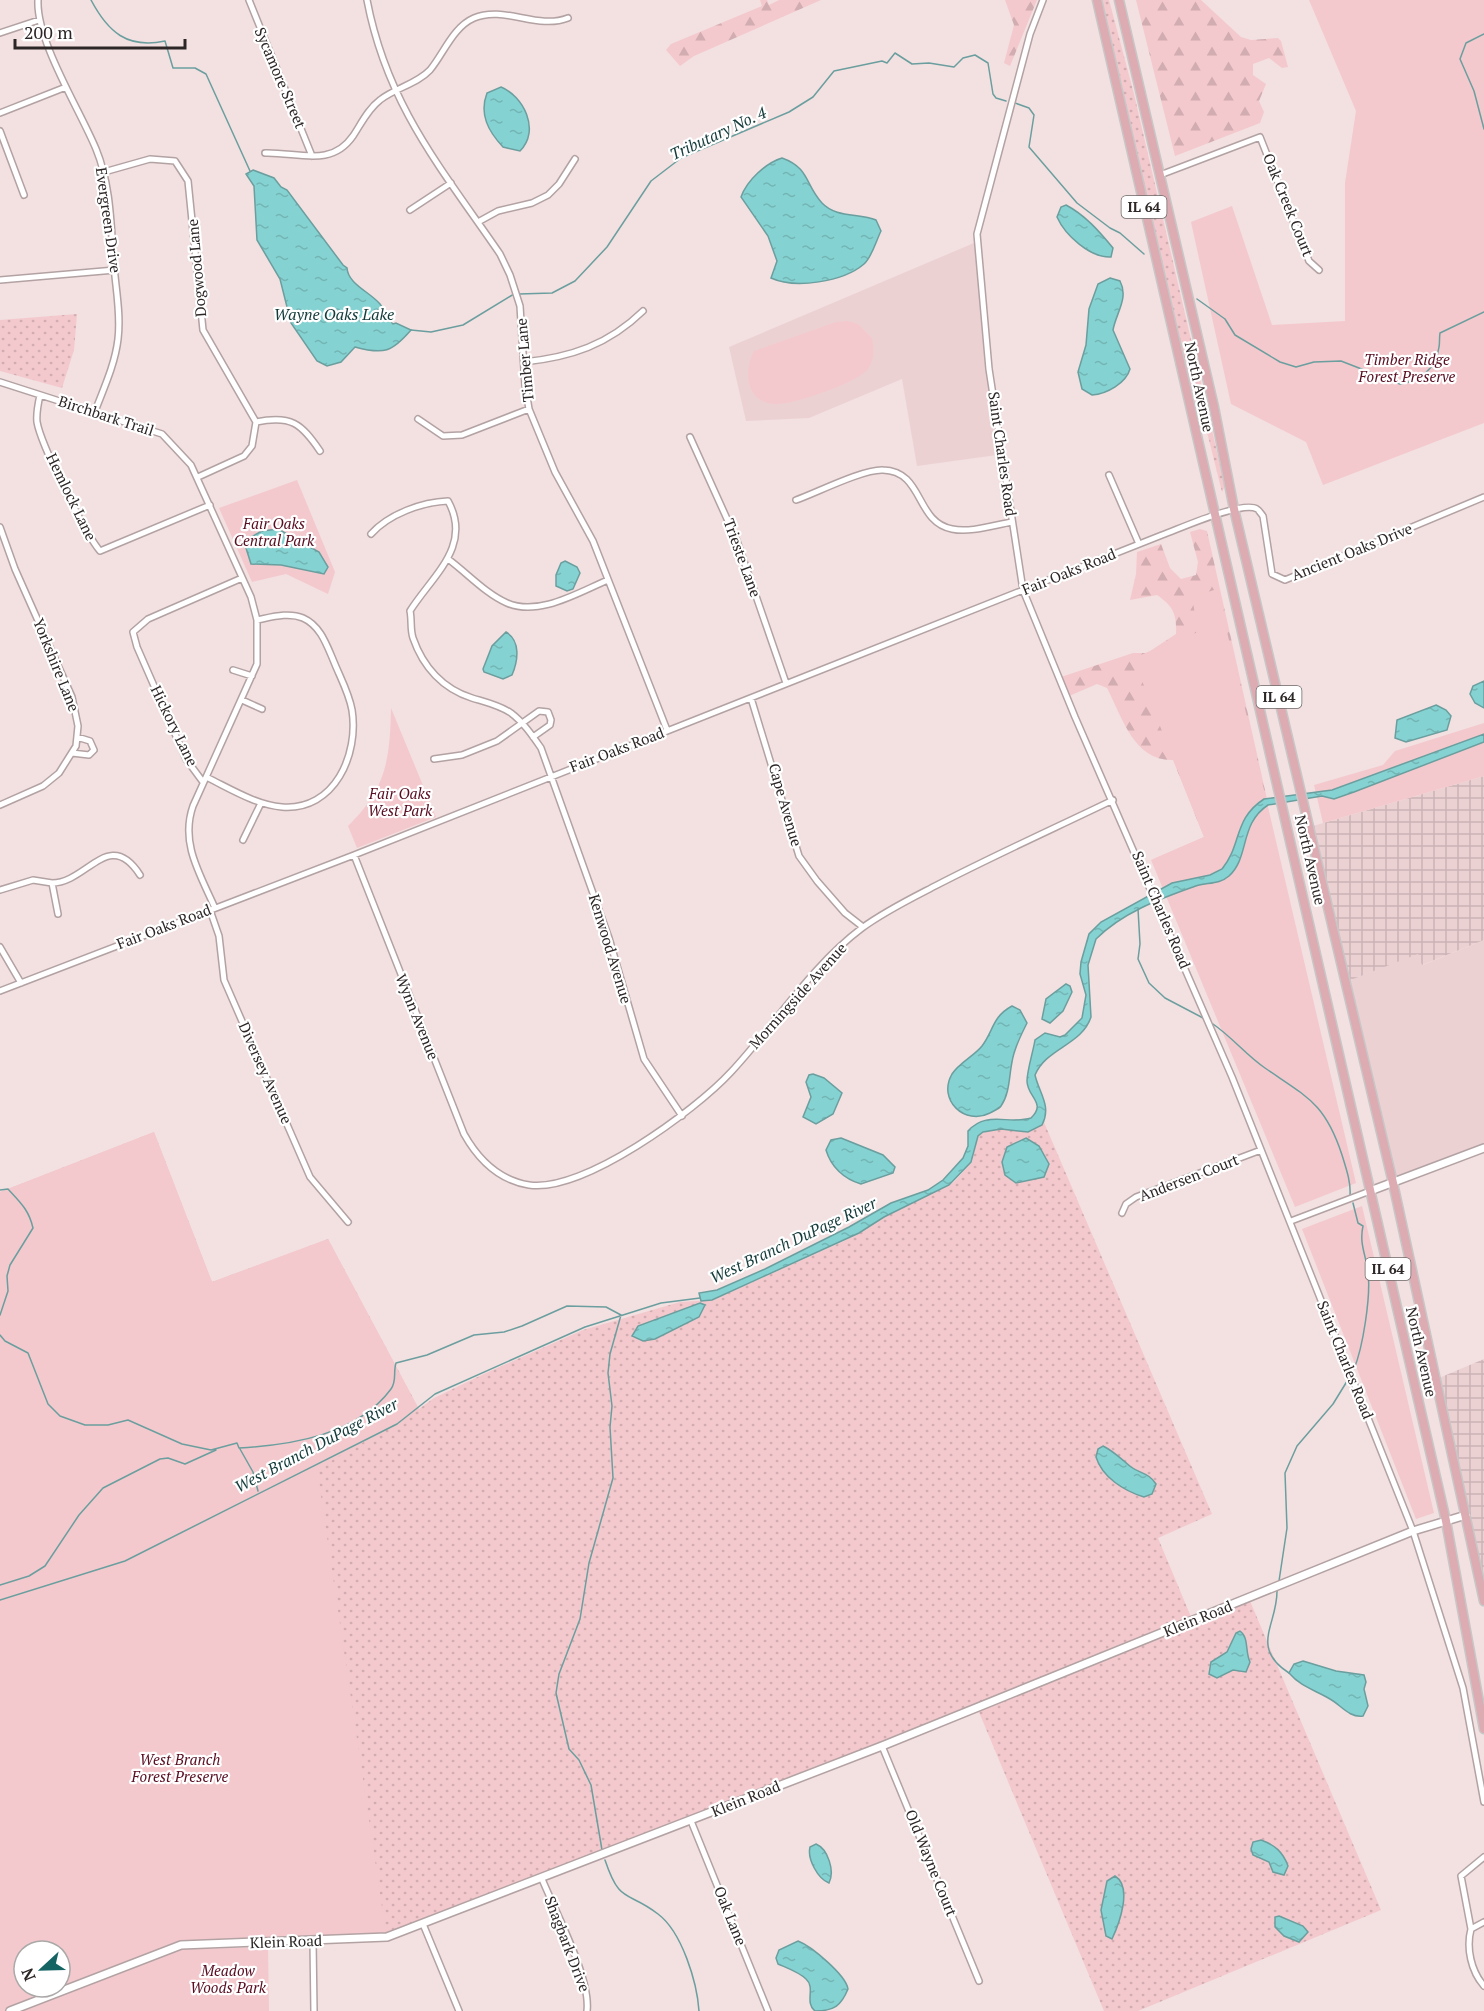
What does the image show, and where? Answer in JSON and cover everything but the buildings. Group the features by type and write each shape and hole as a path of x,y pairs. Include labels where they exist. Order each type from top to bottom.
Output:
{"main road":[{"name":"North Avenue","path":"1097,0 1214,516 1279,784 1446,1521 1484,1729"},
{"name":"North Avenue","path":"1119,0 1214,407 1234,509 1394,1183 1484,1601"}],"street":[{"name":"Evergreen Drive","path":"38,0 39,20 104,172 115,270 118,337 111,369 94,414"},
{"name":"Sycamore Street","path":"249,0 312,156"},
{"name":"Timber Lane","path":"368,0 377,44 393,90 417,133 503,259 516,293 522,322 525,385 529,409 555,472 589,533 667,730"},
{"name":"Saint Charles Road","path":"1043,0 1030,34 977,234 986,342 1023,590 1075,717 1164,917 1291,1221 1413,1531 1463,1688 1484,1802"},
{"path":"265,153 322,158 341,150 375,104 393,90 424,75 459,28 475,17 493,14 549,22 568,18"},
{"path":"0,33 39,20"},
{"path":"0,113 66,87"},
{"path":"0,131 24,195"},
{"name":"Oak Creek Court","path":"1160,175 1260,137 1309,261 1319,270"},
{"path":"104,172 150,159 175,161 178,154"},
{"path":"478,222 498,211 532,203 548,195 559,184 575,159"},
{"name":"Dogwood Lane","path":"175,161 186,176 189,189 203,330 256,422"},
{"path":"410,210 451,183"},
{"path":"0,280 115,270"},
{"path":"524,362 562,357 597,345 627,327 643,311"},
{"name":"Birchbark Trail","path":"0,382 162,435 184,455 198,477 242,578 257,620 257,664 190,814 187,841 213,909"},
{"name":"Hemlock Lane","path":"40,395 36,414 40,433 88,536 100,551 210,506"},
{"path":"418,419 443,436 462,435 529,409"},
{"path":"198,477 244,456 252,446 256,422 278,418 293,422 301,428 320,452"},
{"name":"Trieste Lane","path":"690,436 737,541 786,683"},
{"path":"796,500 872,471 887,470 898,472 910,481 928,515 941,526 962,530 1012,522"},
{"path":"1109,475 1139,544"},
{"name":"Ancient Oaks Drive","path":"1234,509 1249,507 1258,509 1263,516 1272,574 1285,580 1484,497"},
{"path":"371,534 395,516 430,502 448,501 456,520 455,537 448,559 508,604 521,607 542,606 608,580"},
{"name":"Fair Oaks Road","path":"0,991 354,855 1139,544 1234,509"},
{"name":"Yorkshire Lane","path":"0,527 15,569 74,702 77,718 77,737 72,753 51,780 0,805"},
{"name":"Kenwood Avenue","path":"448,559 410,611 411,630 418,649 429,669 445,685 460,694 499,706 523,724 541,748 609,938 644,1059 682,1116"},
{"name":"Hickory Lane","path":"242,578 148,619 133,632 137,647 186,759 204,779 261,803 294,807 310,803 327,792 345,769 353,722 346,691 318,630 303,618 290,616 257,620"},
{"path":"232,670 252,676"},
{"name":"Cape Avenue","path":"751,698 776,772 799,856 845,913 862,927"},
{"path":"242,700 262,709"},
{"path":"434,759 462,755 497,741 539,711 548,712 551,715 550,725 533,737"},
{"path":"72,753 89,755 94,750 90,741 77,737"},
{"name":"Morningside Avenue","path":"494,1171 529,1185 544,1185 574,1178 641,1143 682,1116 730,1073 820,967 862,927 971,868 1113,800"},
{"path":"243,840 261,803"},
{"name":"Wynn Avenue","path":"354,855 464,1134 482,1160 494,1171"},
{"path":"0,890 33,880 52,883 73,879 97,860 110,856 128,859 140,874"},
{"path":"52,883 58,914"},
{"name":"Diversey Avenue","path":"213,909 224,980 310,1177 348,1222"},
{"path":"0,947 21,983"},
{"path":"1291,1221 1484,1148"},
{"name":"Andersen Court","path":"1122,1213 1126,1204 1137,1197 1261,1150"},
{"name":"Klein Road","path":"10,2011 182,1945 384,1938 882,1746 1413,1531 1466,1515"},
{"name":"Old Wayne Court","path":"882,1746 979,1981"},
{"name":"Oak Lane","path":"691,1821 768,2011"},
{"path":"1484,1857 1461,1876 1471,1929 1468,1941 1472,1964 1484,1986"},
{"name":"Shagbark Drive","path":"542,1879 583,1977 587,1996 586,2011"},
{"path":"1471,1929 1484,1922"},
{"path":"423,1924 459,2011"},
{"path":"313,1941 314,2011"}],"shaded area":[{"path":"974,243 997,455 917,466 902,379 809,418 746,421 729,347"},
{"path":"1484,776 1484,940 1422,965 1418,954 1348,981 1313,826"},
{"path":"1484,940 1484,1146 1395,1180 1348,981 1418,953 1423,965"},
{"path":"1484,1359 1484,1587 1439,1378"}],"green space":[{"path":"760,0 767,0 769,5 779,0 821,0 694,56 680,66 666,50 671,44 762,6"},
{"path":"1005,0 1037,0 1010,66 1004,63 1014,25"},
{"path":"1102,0 1109,0 1134,94 1225,486 1222,492 1208,436 1190,385"},
{"path":"1136,0 1201,0 1241,37 1251,40 1278,38 1281,41 1288,67 1282,68 1269,58 1253,64 1253,75 1266,84 1259,101 1264,112 1260,123 1175,156"},
{"name":"Timber Ridge Forest Preserve","path":"1309,0 1484,0 1484,423 1323,485 1306,442 1231,404 1191,222 1232,206 1272,325 1345,321 1345,183 1356,111"},
{"path":"77,314 74,350 62,388 0,371 0,320"},
{"path":"848,321 858,324 872,338 873,358 868,369 862,374 824,392 783,404 765,402 752,392 748,376 754,351 836,322"},
{"name":"Fair Oaks Central Park","path":"297,480 335,572 328,594 286,574 252,582 219,508"},
{"path":"1200,529 1207,531 1267,799 1264,799 1238,830 1151,860 1204,837 1173,760 1148,754 1139,746 1131,736 1107,688 1097,684 1069,696 1061,677 1133,653 1147,653 1176,634 1173,611 1157,595 1130,600 1136,574 1137,552 1161,544 1170,568 1181,579 1196,575 1198,562 1190,532"},
{"path":"1217,589 1356,1183 1295,1207 1151,860 1204,837 1133,658 1198,632 1192,597"},
{"name":"Fair Oaks West Park","path":"391,708 436,817 357,848 348,826 371,799 383,773 389,743"},
{"path":"1484,723 1484,776 1323,823 1314,785 1383,765 1395,751"},
{"path":"1043,1120 1212,1514 1158,1538 1194,1624 1250,1601 1381,1910 1138,2011 1104,2011 976,1705 386,1934 182,1945 72,1985 72,1939 12,1939 12,1999 33,1999 0,2011 0,1192 154,1132 212,1282 328,1239 419,1409 434,1398 583,1330 680,1302 713,1300 844,1241 887,1215 954,1182 972,1162 978,1136 994,1129 1030,1129"},
{"name":"West Branch Forest Preserve","path":"154,1132 212,1282 328,1239 419,1410 317,1469 386,1934 200,1949 268,1947 269,2011 20,2011 51,1999 72,1999 72,1991 174,1952 157,1954 72,1987 72,1939 12,1939 12,1999 39,1999 8,2011 0,2011 0,1192"},
{"path":"1362,1206 1434,1513 1416,1519 1302,1229"}],"water":[{"path":"501,87 516,98 527,114 529,133 520,151 503,147 486,122 484,108 487,93"},
{"path":"782,158 798,167 822,203 828,208 876,220 881,231 872,253 864,264 844,275 819,282 793,283 771,278 777,261 768,236 741,197 748,184 758,173"},
{"name":"Wayne Oaks Lake","path":"253,170 274,178 281,187 287,190 347,268 351,279 380,304 393,324 396,323 411,330 398,343 387,350 380,351 355,347 341,362 327,366 317,361 291,323 280,279 257,240 254,186 246,174"},
{"path":"1066,205 1086,219 1113,248 1111,257 1095,254 1072,238 1057,217 1061,207"},
{"path":"1110,278 1120,281 1122,287 1123,299 1113,330 1130,369 1115,387 1092,395 1082,389 1078,372 1086,345 1089,309 1098,284"},
{"path":"278,529 319,552 328,567 324,574 281,565 251,564 246,548 251,537 262,531"},
{"path":"565,561 577,567 580,573 573,589 567,591 556,586 556,575 561,563"},
{"path":"506,632 514,641 517,658 512,675 503,679 484,672 483,669 492,646"},
{"path":"1484,681 1484,708 1475,703 1470,694 1473,686"},
{"path":"1436,705 1446,710 1451,716 1447,730 1406,742 1395,738 1397,720"},
{"path":"1484,734 1484,742 1334,799 1322,796 1268,805 1253,821 1240,860 1229,876 1221,881 1198,885 1154,902 1129,914 1096,939 1088,965 1091,1017 1080,1034 1047,1058 1035,1075 1046,1112 1042,1125 1028,1132 1001,1129 983,1132 978,1136 971,1162 949,1185 884,1217 859,1233 712,1300 701,1301 699,1293 717,1290 765,1269 891,1203 928,1190 943,1180 963,1158 968,1146 968,1131 975,1125 990,1120 1031,1118 1037,1104 1027,1081 1035,1040 1045,1033 1060,1037 1065,1035 1082,1018 1086,995 1080,974 1081,962 1089,934 1101,922 1172,883 1210,875 1222,869 1233,851 1247,815 1264,799 1332,790"},
{"path":"1066,984 1070,986 1072,992 1063,1011 1050,1023 1042,1019 1046,999"},
{"path":"1012,1006 1020,1010 1027,1023 1014,1052 1004,1101 997,1109 981,1116 963,1113 956,1108 948,1093 948,1084 952,1074 982,1046 997,1019"},
{"path":"809,1075 824,1078 842,1093 833,1114 816,1124 803,1117 811,1097 806,1082"},
{"path":"841,1138 883,1155 895,1167 893,1173 861,1184 844,1176 831,1162 826,1150 831,1140"},
{"path":"1026,1138 1039,1146 1049,1164 1044,1177 1016,1183 1005,1175 1002,1162 1007,1147"},
{"path":"700,1303 705,1305 699,1317 655,1339 643,1341 632,1336 638,1326"},
{"path":"1103,1446 1153,1480 1156,1484 1152,1494 1144,1497 1136,1494 1109,1477 1096,1457 1098,1449"},
{"path":"1240,1631 1245,1637 1250,1662 1246,1672 1233,1670 1217,1678 1209,1674 1211,1662 1227,1652 1236,1633"},
{"path":"1303,1661 1336,1671 1364,1675 1368,1706 1363,1716 1349,1713 1294,1678 1289,1673 1294,1664"},
{"path":"1261,1840 1270,1844 1284,1857 1288,1866 1284,1875 1273,1872 1269,1862 1253,1855 1251,1849 1253,1842"},
{"path":"816,1844 827,1855 831,1867 829,1883 817,1873 810,1857 810,1847"},
{"path":"1115,1876 1123,1888 1124,1897 1121,1915 1112,1939 1106,1936 1101,1910 1107,1881"},
{"path":"1279,1916 1303,1926 1308,1932 1299,1942 1284,1936 1275,1927 1275,1917"},
{"path":"798,1941 827,1962 846,1983 848,1989 843,2000 832,2009 815,2011 810,2003 810,1987 806,1979 778,1964 776,1958 779,1950"}],"waterway":[{"name":"Tributary No. 4","path":"91,0 104,21 120,36 140,42 165,41 173,68 195,68 206,74 250,171"},
{"name":"Tributary No. 4","path":"1484,34 1466,43 1460,59 1474,91 1484,129"},
{"name":"Tributary No. 4","path":"519,294 552,293 575,281 607,247 651,181 681,158 789,112 813,97 834,71 882,61 887,63 895,53 912,64 929,63 954,67 963,58 975,55 988,63 993,94 996,98 1006,101"},
{"name":"Tributary No. 4","path":"1015,103 1029,108 1034,115 1029,147 1077,203 1120,233 1144,254"},
{"name":"Tributary No. 4","path":"411,330 431,332 463,325 514,294"},
{"name":"Tributary No. 4","path":"1197,299 1225,319 1235,335 1280,362 1296,367 1314,362 1341,361 1400,384 1420,377 1431,368 1437,355 1440,333 1484,312"},
{"path":"1138,909 1140,944 1138,959 1149,983 1165,998 1203,1018"},
{"path":"1213,1024 1258,1063 1313,1103 1321,1112 1336,1138 1342,1155 1349,1180 1350,1195"},
{"path":"0,1190 8,1189 20,1202 33,1228 10,1265 7,1276 8,1291 0,1315"},
{"path":"1353,1203 1358,1223 1363,1226 1362,1244 1369,1282 1366,1321 1354,1369"},
{"name":"West Branch DuPage River","path":"0,1600 125,1561 397,1424 435,1394 585,1327 661,1303 700,1298"},
{"path":"0,1335 5,1341 28,1353 48,1404 60,1416 85,1425 108,1425 128,1420 182,1444 211,1450 237,1443 239,1448 280,1444 322,1435 342,1427 377,1405 391,1389 394,1383 396,1363 427,1355 474,1335 504,1332 567,1306 606,1307 621,1315 610,1354 608,1373 612,1406 610,1427 613,1478 589,1563 580,1619 559,1674 556,1693 569,1749 579,1760 591,1785 602,1850"},
{"path":"1279,1581 1287,1528 1285,1473 1297,1446 1333,1404 1349,1378"},
{"path":"240,1449 253,1472 258,1491"},
{"path":"0,1585 29,1576 45,1566 79,1515 103,1488 160,1459 168,1458 185,1464 216,1450"},
{"path":"1277,1590 1268,1644 1270,1654 1289,1673"},
{"path":"605,1860 620,1891 658,1914 674,1933 687,1958 699,2011"}],"park label":[{"name":"Meadow Woods Park","path":"228,1980"}]}
